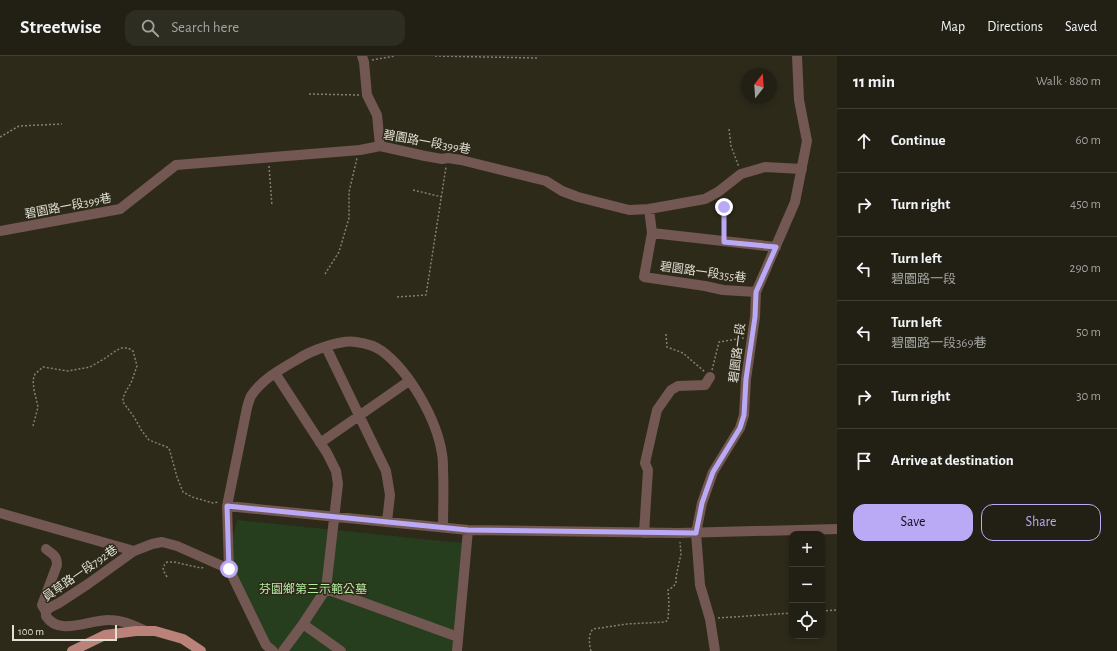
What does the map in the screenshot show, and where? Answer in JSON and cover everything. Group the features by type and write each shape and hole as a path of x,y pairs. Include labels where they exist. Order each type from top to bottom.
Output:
{"main road":[{"path":"72,651 106,636 136,630 155,631 183,639 201,651"}],"street":[{"name":"碧園路一段","path":"715,651 710,619 700,585 696,533 702,503 713,472 740,428 744,415 746,379 755,317 756,292 795,202 807,141 799,100 797,56"},
{"path":"363,59 367,95 377,115 380,146"},
{"name":"碧園路一段399巷","path":"0,231 120,209 176,165 360,150 380,146 442,159 448,158 546,181 562,191 578,197 629,210 649,209 705,199 718,192 742,174 765,167 802,168"},
{"name":"碧園路一段355巷","path":"649,209 652,233 644,277 723,290 756,292"},
{"path":"652,233 776,247"},
{"path":"273,651 266,645 229,569 228,504 250,397 262,383 275,373 303,356 344,342 354,341 381,350 395,363 409,381 423,401 434,424 442,454 444,483 443,527"},
{"path":"326,347 386,471 390,495 387,522"},
{"path":"275,373 320,443 336,471 338,478 326,590 283,651"},
{"path":"644,533 648,470 645,463 657,410 671,390 678,386 705,385 710,377"},
{"path":"320,443 409,381"},
{"path":"228,504 468,530 696,533 837,529"},
{"path":"0,513 134,551"},
{"path":"457,651 468,530"},
{"name":"員草路一段792巷","path":"146,631 125,622 109,620 65,627 48,620 46,612 49,608 88,584 134,551 152,544 162,542 177,546 229,569"},
{"path":"46,549 57,559 57,565 42,605 46,612"},
{"path":"326,590 458,637"},
{"path":"303,624 341,651"}],"path":[{"path":"363,59 395,56"},
{"path":"435,56 537,58"},
{"path":"310,94 367,95"},
{"path":"0,137 19,126 62,124"},
{"path":"729,130 731,146 742,174"},
{"path":"325,274 339,252 349,218 348,192 360,150"},
{"path":"269,157 272,206"},
{"path":"397,297 426,295 448,158"},
{"path":"413,190 442,197"},
{"path":"724,207 724,242"},
{"path":"666,334 667,347 684,353 710,377 719,342 752,336"},
{"path":"33,426 38,407 33,380 36,374 43,367 68,371 90,367 104,360 118,350 128,348 133,351 137,366 131,383 123,398 123,402 149,440 169,448 176,477 183,492 192,497 213,503 221,501 228,504"},
{"path":"591,651 589,645 591,631 593,628 665,622 668,620 668,590 676,583 681,554 679,533"},
{"path":"167,577 163,571 163,566 167,562 174,562 201,568 219,564"},
{"path":"825,611 837,610"},
{"path":"710,619 789,613"}],"green space":[{"name":"芬園鄉第三示範公墓","path":"237,520 462,543 453,651 278,651 272,647 235,575 231,546"}],"route":[{"path":"229,569 227,506 468,530 696,533 702,503 713,472 740,428 744,415 746,379 755,317 756,292 776,247 724,242 724,207"}]}
